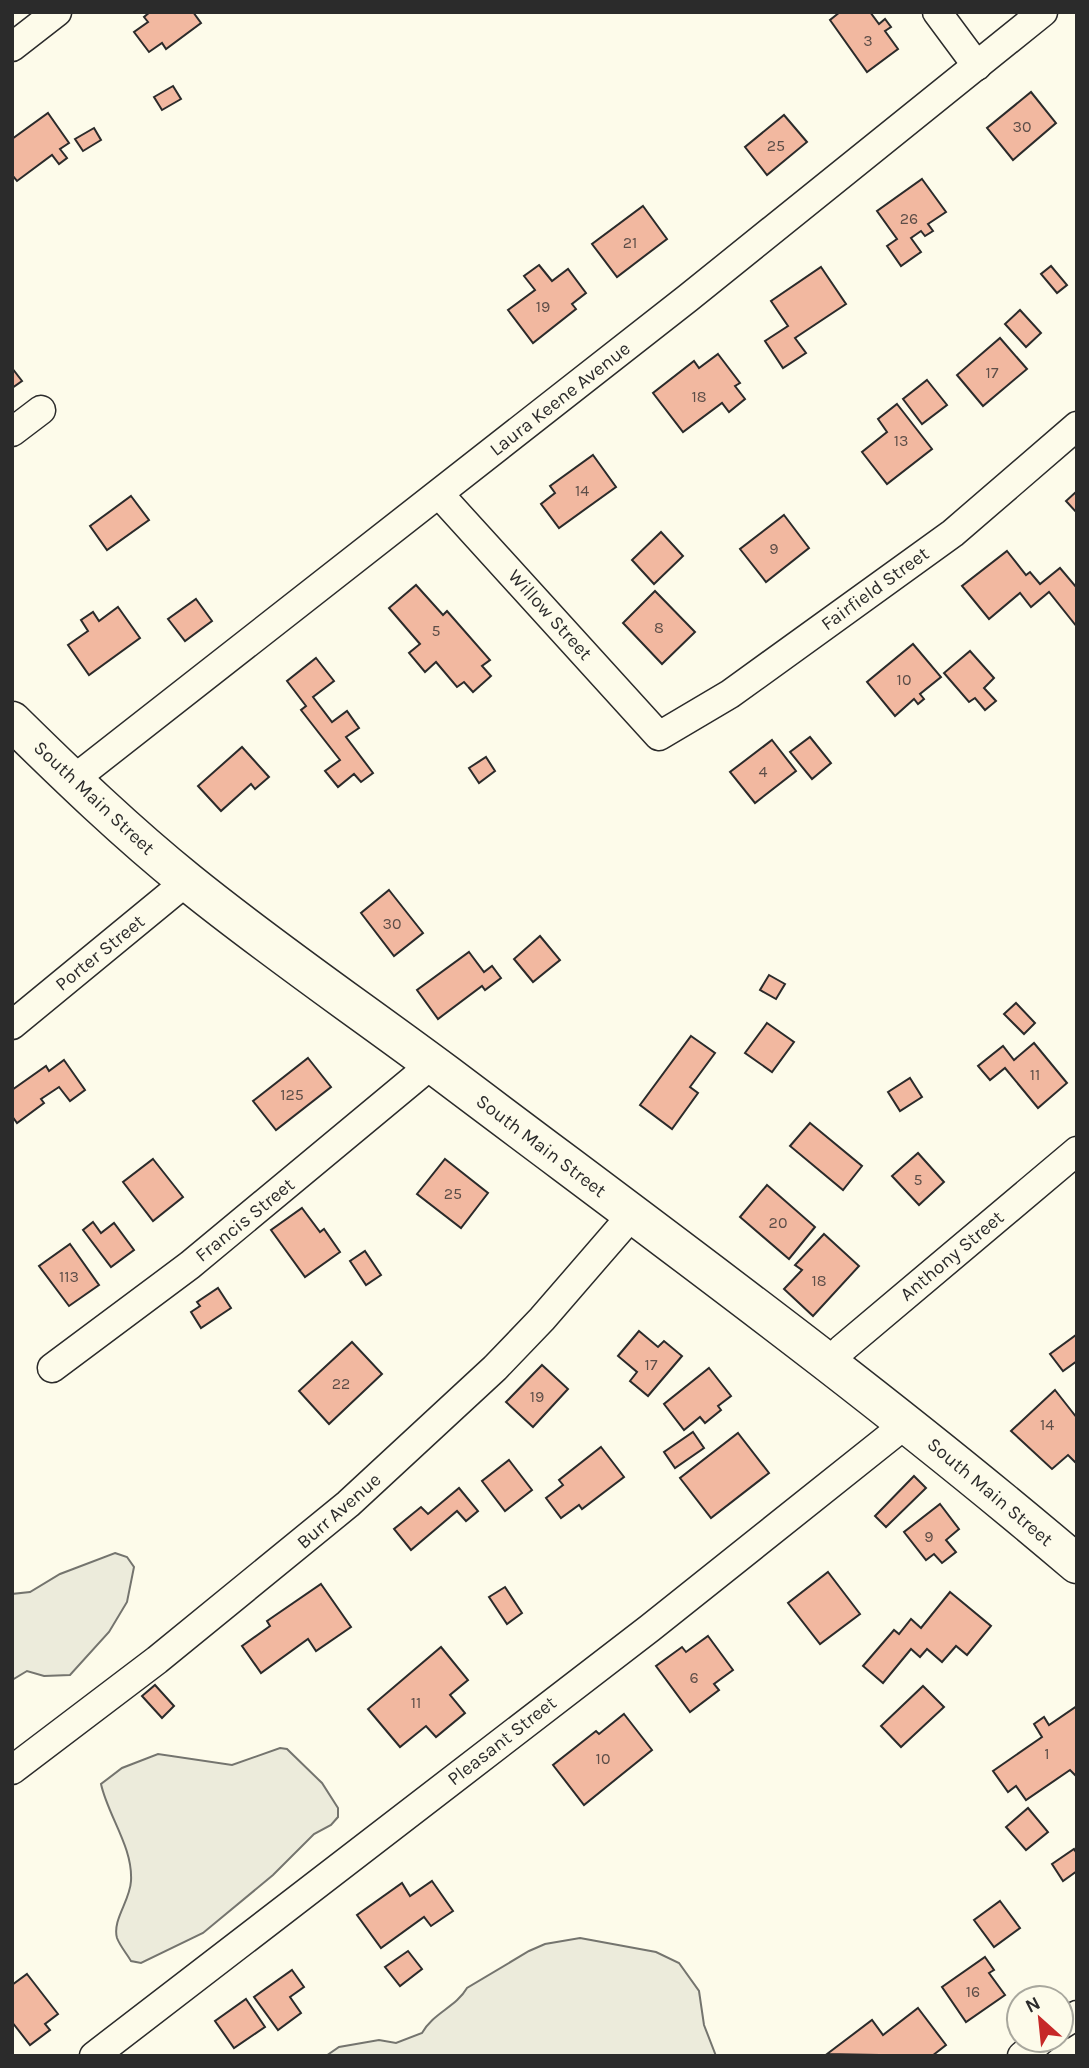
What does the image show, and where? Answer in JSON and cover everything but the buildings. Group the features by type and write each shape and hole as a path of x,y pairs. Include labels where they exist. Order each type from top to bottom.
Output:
{"main road":[{"name":"South Main Street","path":"12,721 73,780 187,881 267,944 432,1064 829,1363 907,1423 1077,1564"}],"street":[{"path":"12,47 57,12"},
{"path":"937,12 977,66"},
{"name":"Laura Keene Avenue","path":"73,780 439,494 1043,12"},
{"path":"12,432 41,410"},
{"name":"Fairfield Street","path":"660,736 730,694 953,533 1077,426"},
{"name":"Willow Street","path":"439,494 660,736"},
{"name":"Porter Street","path":"12,1025 187,881"},
{"name":"Francis Street","path":"52,1368 190,1265 432,1064"},
{"name":"Anthony Street","path":"829,1363 842,1349 1077,1151"},
{"name":"Burr Avenue","path":"12,1770 157,1660 348,1504 495,1368 542,1319 632,1215"},
{"name":"Pleasant Street","path":"94,2056 671,1611 907,1423"}],"shaded area":[{"path":"115,1553 127,1557 134,1567 127,1602 109,1632 70,1675 44,1676 27,1671 12,1680 12,1594 30,1592 60,1574"},
{"path":"280,1748 287,1749 322,1783 338,1808 338,1817 331,1825 314,1834 273,1875 203,1933 141,1963 131,1961 118,1941 116,1931 130,1888 131,1868 101,1784 122,1768 158,1754 232,1765"},
{"path":"580,1938 656,1952 679,1963 699,1991 704,2025 716,2056 326,2056 339,2047 379,2040 396,2043 422,2033 432,2020 457,2000 467,1988 529,1951 545,1944"}]}
